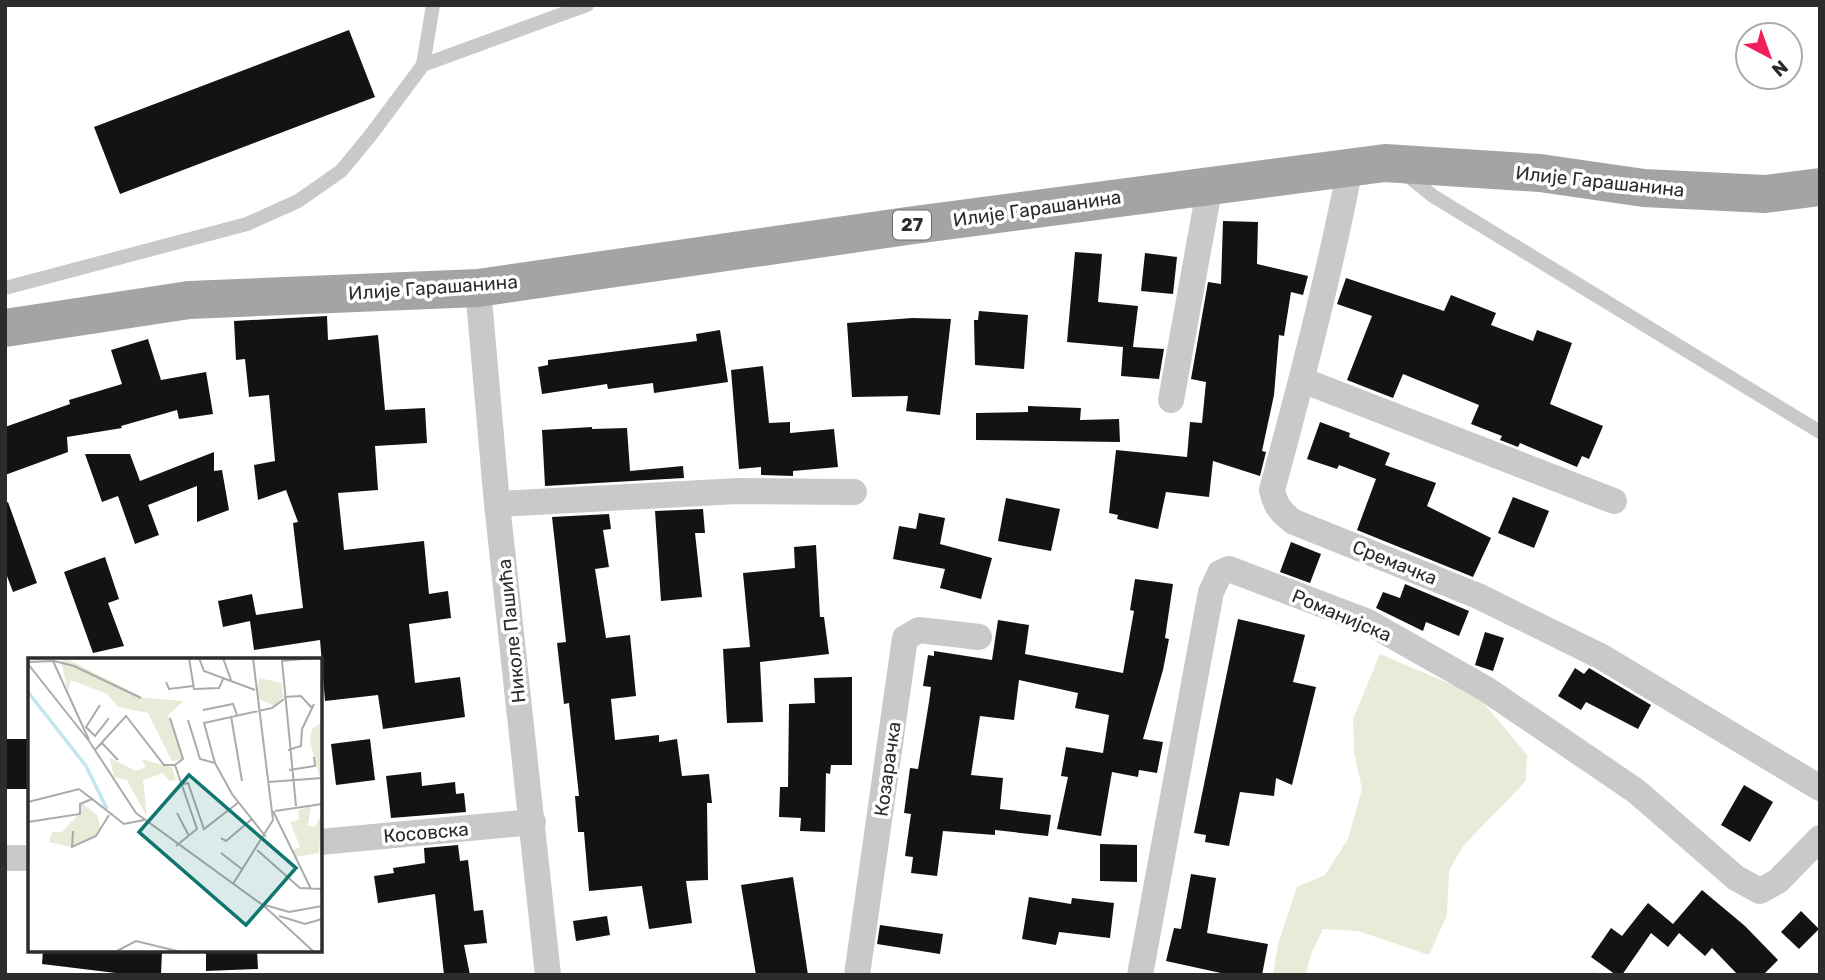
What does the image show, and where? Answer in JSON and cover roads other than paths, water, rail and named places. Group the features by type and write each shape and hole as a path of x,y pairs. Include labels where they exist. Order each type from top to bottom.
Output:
{"main road":[{"name":"Илије Гарашанина","path":"5,328 189,300 478,288 907,226 1385,163 1540,173 1671,190 1765,194 1820,187"}],"street":[{"name":"Сремачка","path":"1350,168 1337,236 1272,490 1275,503 1284,515 1294,522 1478,596 1602,657 1820,788"},
{"path":"1171,400 1210,185"},
{"name":"Николе Пашића","path":"478,288 497,504 548,975"},
{"path":"1302,380 1614,501"},
{"path":"497,504 738,491 854,492"},
{"name":"Романијска","path":"1140,975 1211,592 1220,573 1228,569 1368,622 1486,689 1636,791 1736,878 1760,891 1778,881 1820,838"},
{"name":"Козарачка","path":"857,975 905,638 919,630 979,637"},
{"name":"Косовска","path":"322,842 533,822"},
{"path":"5,858 28,858"}],"lane":[{"path":"5,288 247,224 298,201 341,171 423,65 433,5"},
{"path":"423,65 587,5"},
{"path":"1394,165 1433,196 1820,432"}]}
